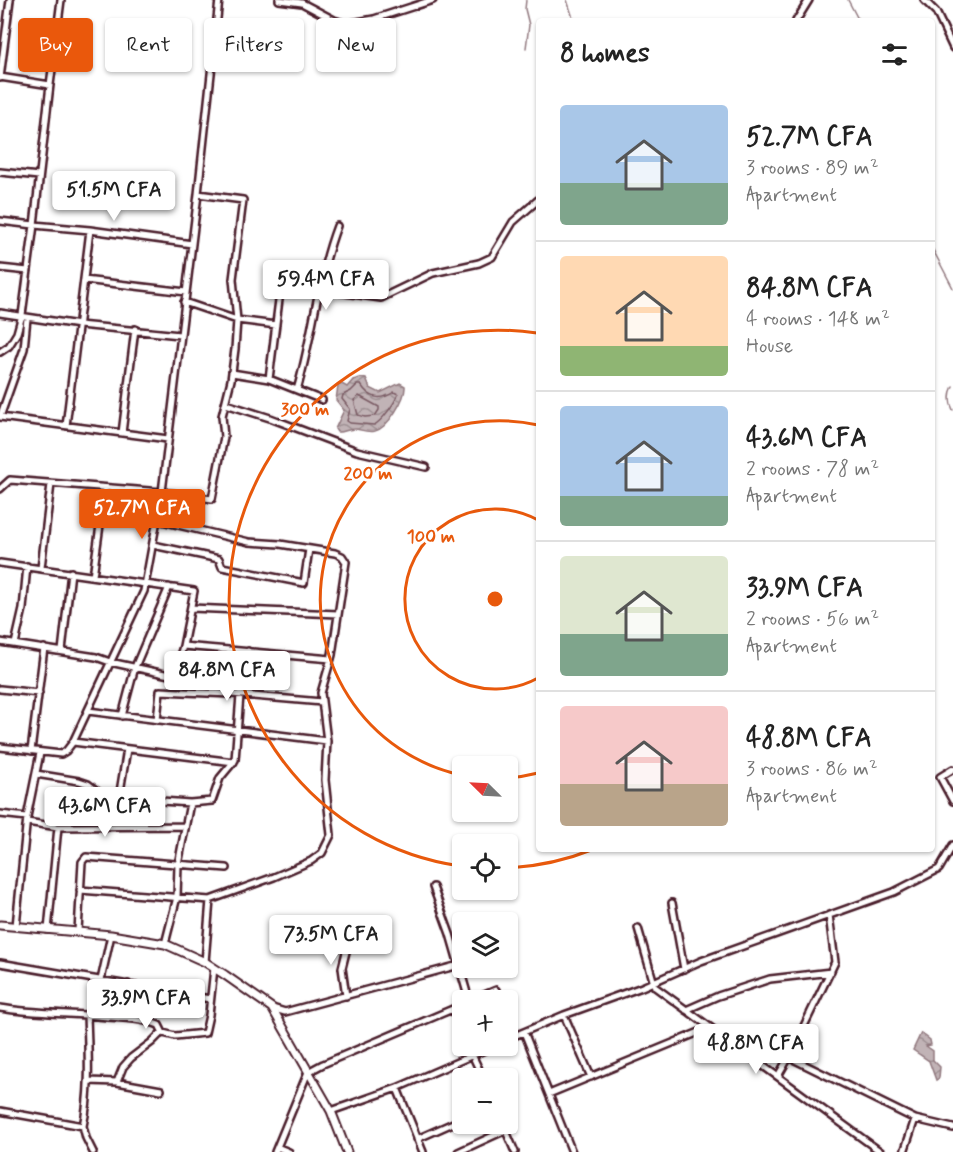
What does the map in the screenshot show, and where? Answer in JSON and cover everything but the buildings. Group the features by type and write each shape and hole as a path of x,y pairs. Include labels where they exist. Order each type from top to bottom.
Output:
{"street":[{"path":"10,0 0,78 50,85"},
{"path":"61,0 28,271 24,349 0,417 168,439"},
{"path":"0,747 40,753 64,753 73,742 88,711 146,583 162,492 219,0"},
{"path":"279,0 302,3 346,24 374,19 434,0"},
{"path":"798,18 809,0"},
{"path":"924,0 936,12 950,35 953,48"},
{"path":"0,172 39,176"},
{"path":"0,489 10,480 162,492 212,499 224,437 222,416 232,373 237,320 233,279 243,200 198,194"},
{"path":"269,379 281,284 381,298 433,273 492,258 513,222 536,202"},
{"path":"0,221 192,244"},
{"path":"297,390 307,358 309,331 318,289 337,226"},
{"path":"66,426 90,230"},
{"path":"0,268 28,271"},
{"path":"84,280 186,292"},
{"path":"184,302 237,320 276,325"},
{"path":"0,313 79,325 180,335"},
{"path":"0,352 9,346 25,317"},
{"path":"122,433 135,329"},
{"path":"232,373 269,379 322,400"},
{"path":"226,404 357,451 426,467"},
{"path":"41,568 51,484"},
{"path":"93,576 105,489"},
{"path":"80,890 210,900 274,877 310,861 322,853 331,835 325,769 327,741 322,686 331,659 346,562 342,556 335,553 249,542 157,520"},
{"path":"153,545 216,558 222,562 222,567 304,583 309,549"},
{"path":"0,562 194,591 183,646 174,676 96,657 0,642"},
{"path":"15,644 23,609 27,566"},
{"path":"62,651 70,572"},
{"path":"122,716 135,667 169,587"},
{"path":"191,608 338,614"},
{"path":"183,646 331,659"},
{"path":"31,752 44,648"},
{"path":"36,774 79,781 88,784 102,794 119,798 190,803 206,803 214,800 219,781 234,762 243,669 248,651"},
{"path":"0,689 39,693"},
{"path":"157,720 160,691 240,694 322,702"},
{"path":"88,711 327,741"},
{"path":"73,742 234,762"},
{"path":"119,798 127,749"},
{"path":"16,926 27,820 40,753"},
{"path":"953,769 940,777 953,801"},
{"path":"165,944 177,897 178,865 190,803"},
{"path":"0,814 58,827 185,826"},
{"path":"48,930 58,827"},
{"path":"518,1035 782,930 894,892 939,869 953,845"},
{"path":"78,931 82,862 86,857 227,868"},
{"path":"433,887 452,944"},
{"path":"205,962 210,900"},
{"path":"672,903 684,969"},
{"path":"778,1076 835,962 829,915"},
{"path":"0,925 111,934 165,944 205,962 272,1008 285,1012 452,967"},
{"path":"638,928 655,987 881,1152"},
{"path":"101,980 111,934"},
{"path":"346,996 342,968 349,940"},
{"path":"0,963 210,999"},
{"path":"117,1082 123,1067 154,1038 163,1033 175,1036 205,1033 214,968"},
{"path":"686,1010 718,996 770,979 831,972"},
{"path":"125,1018 128,984"},
{"path":"0,1008 27,1012 141,1019 159,1026 163,1033"},
{"path":"272,1008 331,1111 347,1152"},
{"path":"289,1152 276,1149 309,1072 452,1009"},
{"path":"87,1014 88,1081 83,1126 93,1152"},
{"path":"564,1015 591,1077"},
{"path":"549,1094 709,1028"},
{"path":"524,1032 572,1152"},
{"path":"331,1111 397,1088 470,1056"},
{"path":"789,1057 915,1119 953,1128"},
{"path":"88,1081 117,1082 161,1090"},
{"path":"397,1088 423,1152"},
{"path":"0,1111 83,1126"},
{"path":"904,1152 915,1119"},
{"path":"417,1139 452,1123"},
{"path":"458,1152 497,1134"},
{"path":"508,1134 515,1152"}],"water":[{"path":"366,379 370,388 380,393 400,383 405,386 403,398 390,419 380,429 372,432 353,429 337,432 335,429 344,410 336,400 338,386 342,384 347,387 353,380"},
{"path":"921,1033 930,1040 931,1045 926,1046 933,1051 933,1060 940,1067 939,1078 936,1080 929,1061 913,1050"}],"waterway":[{"path":"526,0 525,9 529,25 526,48"},
{"path":"567,0 573,18"},
{"path":"848,0 857,18"},
{"path":"935,254 953,288"},
{"path":"953,386 950,398 953,410"}]}
